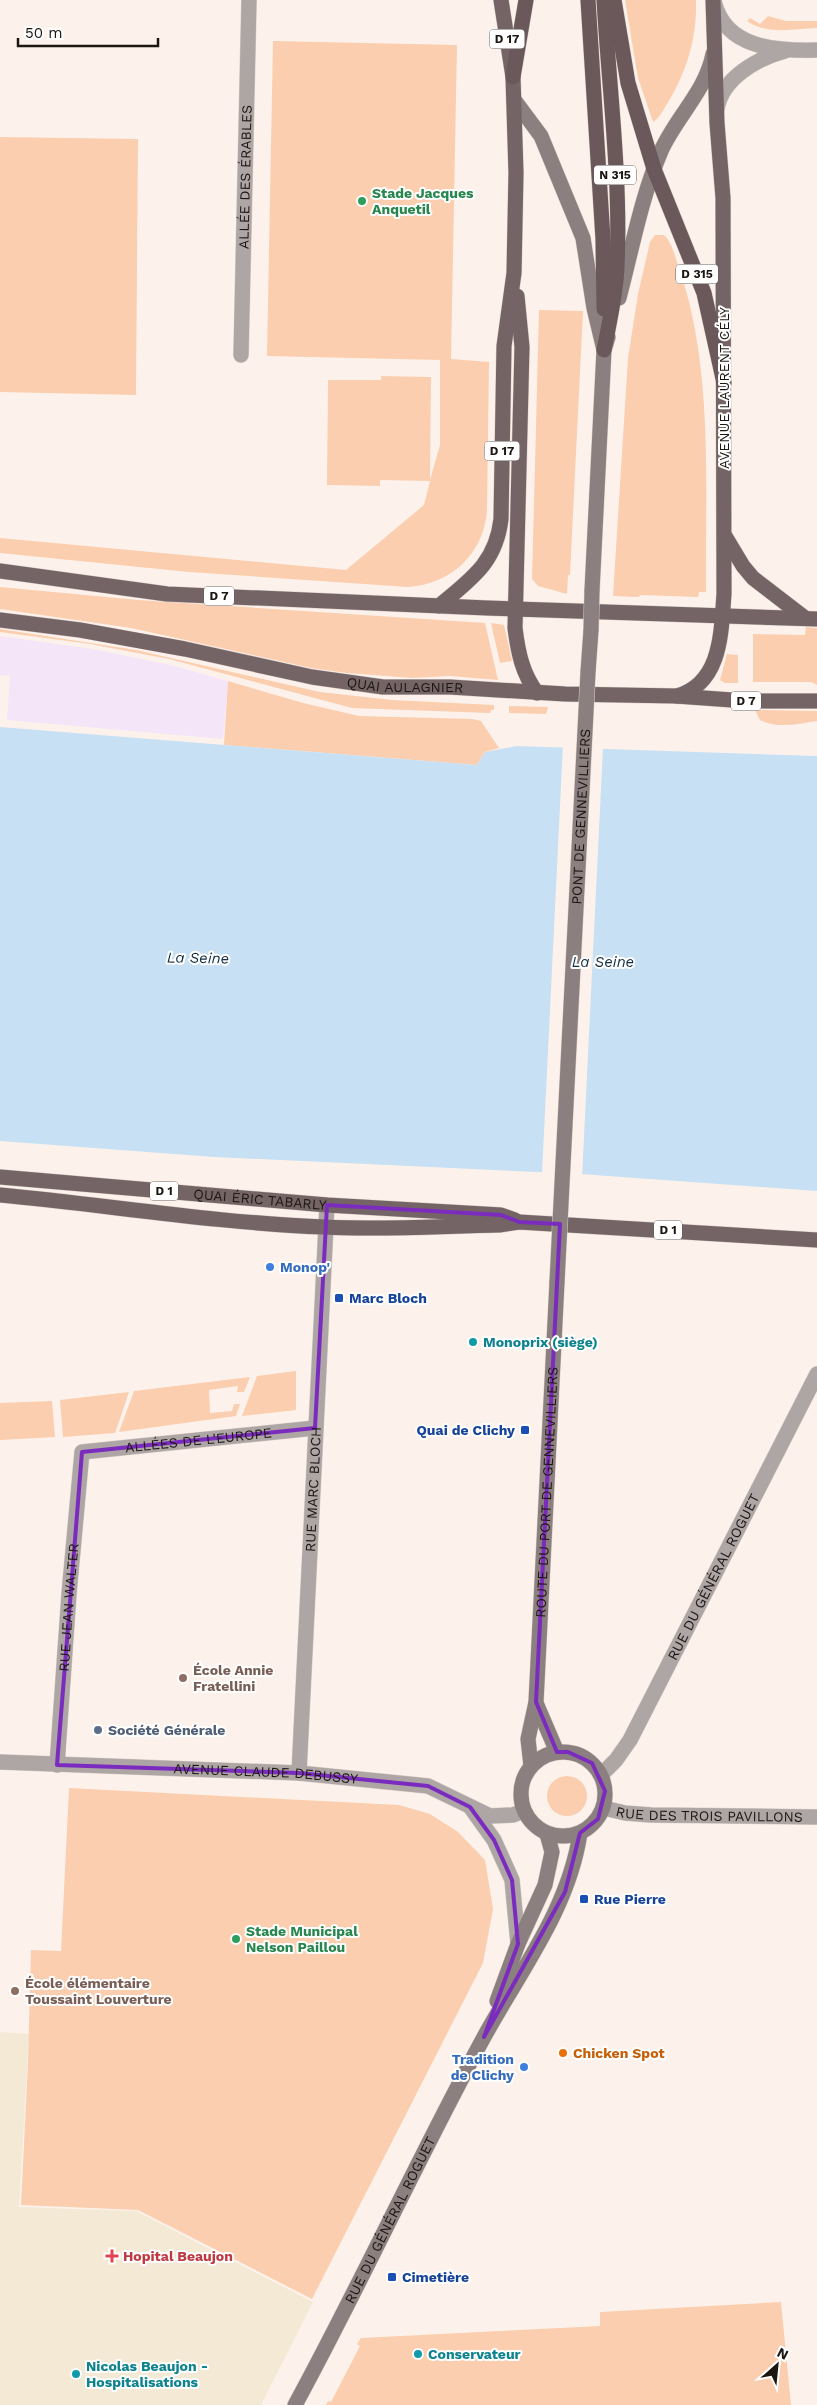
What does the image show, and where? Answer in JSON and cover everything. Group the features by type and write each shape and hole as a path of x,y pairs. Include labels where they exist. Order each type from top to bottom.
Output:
{"highway":[{"path":"513,77 526,0"},
{"name":"N 315","path":"588,0 603,239 604,350"},
{"name":"N 315","path":"604,0 618,239 617,269 604,350"},
{"path":"614,0 628,82 654,169"},
{"name":"D 315","path":"654,169 704,292 724,383"}],"main road":[{"name":"D 17","path":"502,0 515,101 514,273 522,347 515,608"},
{"name":"AVENUE LAURENT CÉLY","path":"676,696 698,685 713,665 719,647 722,616 725,535 723,198 717,109 713,0"},
{"path":"604,350 639,215 654,169 668,138 700,88 713,58 714,48"},
{"path":"515,101 540,136 583,238 594,308 604,350"},
{"name":"D 17","path":"439,606 486,563 499,536 504,346 514,273"},
{"name":"PONT DE GENNEVILLIERS","path":"557,1282 604,350"},
{"path":"725,535 743,566 753,578 811,618"},
{"name":"D 7","path":"0,571 167,594 439,606 811,618"},
{"path":"515,608 519,654 527,678 537,693"},
{"name":"QUAI AULAGNIER","path":"0,620 90,631 185,649 312,677 366,684 537,693 676,696 746,701 817,701"},
{"name":"QUAI ÉRIC TABARLY","path":"0,1177 327,1205 501,1215 519,1222"},
{"name":"QUAI ÉRIC TABARLY","path":"0,1196 67,1201 174,1216 326,1227 500,1225 519,1222 817,1240"},
{"name":"ROUTE DU PORT DE GENNEVILLIERS","path":"530,1766 528,1740 536,1702 557,1282"},
{"name":"ROUTE DU PORT DE GENNEVILLIERS","path":"536,1702 557,1752"},
{"path":"557,1752 568,1752 583,1756 592,1762 601,1775 605,1791 604,1808 598,1819 580,1833 564,1837 546,1834 528,1819 523,1811 520,1790 523,1779 530,1766 542,1757 557,1752"},
{"name":"RUE DU GÉNÉRAL ROGUET","path":"295,2405 484,2037 527,1965 565,1892 577,1854 580,1833"},
{"name":"RUE DU GÉNÉRAL ROGUET","path":"484,2037 518,1944 545,1885 552,1852 546,1834"}],"street":[{"name":"ALLÉE DES ÉRABLES","path":"241,355 249,0"},
{"path":"713,0 720,18 734,34 754,44 786,51 817,50"},
{"path":"717,109 723,93 739,75 766,57 786,51"},
{"name":"RUE MARC BLOCH","path":"299,1773 327,1205"},
{"name":"RUE DU GÉNÉRAL ROGUET","path":"601,1775 616,1760 630,1740 817,1374"},
{"name":"ALLÉES DE L'EUROPE","path":"82,1452 315,1428"},
{"name":"RUE JEAN WALTER","path":"57,1765 68,1604 82,1452"},
{"name":"AVENUE CLAUDE DEBUSSY","path":"0,1762 299,1773 428,1786 490,1816 513,1815 523,1811"},
{"path":"470,1807 494,1840 512,1880 518,1944"},
{"name":"RUE DES TROIS PAVILLONS","path":"604,1808 625,1813 651,1815 817,1817"}],"highlighted area":[{"path":"327,1205 501,1215 519,1222 560,1224 536,1702 557,1752 568,1752 592,1763 605,1791 598,1819 580,1833 565,1892 484,2037 518,1944 512,1880 494,1840 470,1807 428,1786 299,1773 57,1765 82,1452 315,1428"}],"shaded area":[{"path":"625,0 696,0 693,41 685,67 674,92 659,117 653,122 638,78"},
{"path":"768,16 786,21 817,21 817,28 772,30 747,21 750,18 760,24"},
{"name":"Stade Jacques Anquetil","path":"273,41 457,45 451,359 489,362 487,510 485,526 479,540 472,553 451,573 424,585 408,587 189,572 0,553 0,538 346,570 424,505 430,481 380,480 380,486 327,485 328,380 381,380 381,376 431,377 430,480 440,445 440,360 267,356"},
{"path":"0,137 138,139 136,395 0,392"},
{"path":"655,235 664,235 669,240 677,262 689,301 697,341 702,382 706,465 706,592 699,592 698,597 613,596 628,358 638,294 650,242"},
{"path":"539,310 583,311 570,575 568,575 567,594 538,586 532,579"},
{"path":"0,587 138,600 485,623 498,680 450,676 412,678 311,668 131,628 0,609"},
{"path":"491,623 504,625 512,661 500,663"},
{"path":"806,627 817,628 817,685 811,682 753,682 753,634 805,635"},
{"path":"0,629 136,650 320,692 392,700 494,705 494,710 491,710 490,713 352,708 169,659 90,644 0,632"},
{"path":"0,636 93,649 171,665 228,681 223,739 7,720 10,676 0,675"},
{"path":"727,654 738,655 738,683 725,683 720,680"},
{"path":"228,681 303,703 359,716 472,719 481,721 499,748 485,752 477,765 224,745"},
{"path":"509,706 548,707 546,714 509,713"},
{"path":"755,710 817,711 817,721 788,725 767,723 760,720"},
{"path":"296,1371 296,1410 242,1416 257,1376"},
{"path":"250,1377 244,1392 237,1392 238,1386 209,1390 210,1413 232,1411 234,1404 240,1404 236,1416 119,1432 134,1391"},
{"path":"129,1392 115,1433 63,1437 60,1400"},
{"path":"52,1401 55,1437 0,1440 0,1403"},
{"path":"571,1776 578,1779 584,1785 587,1796 586,1804 578,1813 571,1816 563,1816 556,1813 548,1804 547,1792 550,1785 559,1777"},
{"path":"69,1788 399,1805 430,1814 458,1832 485,1860 493,1909 483,1963 312,2299 138,2210 21,2205 31,1950 61,1951"},
{"name":"Hopital Beaujon","path":"0,2032 29,2034 19,2207 136,2211 313,2302 261,2405 0,2405"},
{"path":"781,2302 791,2405 326,2405 328,2401 331,2402 360,2346 357,2344 361,2338 600,2326 600,2312"}],"water":[{"name":"La Seine","path":"0,727 477,765 485,752 517,746 817,756 817,1191 580,1174 214,1157 0,1141"}],"pier":[{"path":"563,745 603,747 582,1177 542,1174"}],"place":[{"name":"Stade Jacques Anquetil","path":"362,201"},
{"name":"Monop'","path":"270,1267"},
{"name":"Marc Bloch","path":"339,1298"},
{"name":"Monoprix (siège)","path":"473,1342"},
{"name":"Quai de Clichy","path":"525,1430"},
{"name":"École Annie Fratellini","path":"183,1678"},
{"name":"Société Générale","path":"98,1730"},
{"name":"Rue Pierre","path":"584,1899"},
{"name":"Stade Municipal Nelson Paillou","path":"236,1939"},
{"name":"École élémentaire Toussaint Louverture","path":"15,1991"},
{"name":"Chicken Spot","path":"563,2053"},
{"name":"Tradition de Clichy","path":"524,2067"},
{"name":"Hopital Beaujon","path":"112,2256"},
{"name":"Cimetière","path":"392,2277"},
{"name":"Conservateur","path":"418,2354"},
{"name":"Nicolas Beaujon - Hospitalisations","path":"76,2374"}]}
